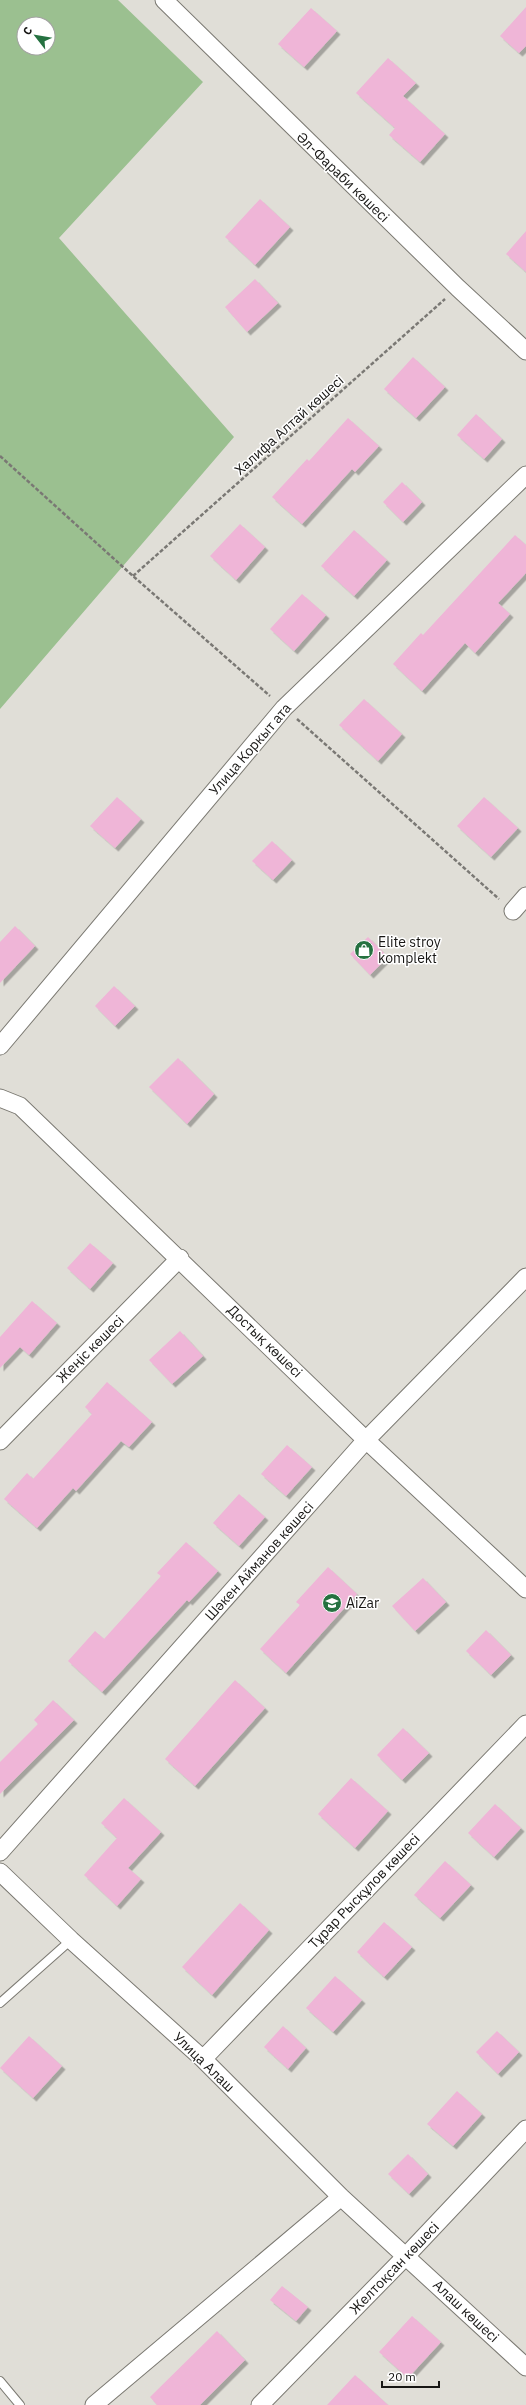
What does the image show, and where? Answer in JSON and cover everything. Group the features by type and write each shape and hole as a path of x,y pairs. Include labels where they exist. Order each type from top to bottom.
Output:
{"street":[{"name":"Әл-Фараби көшесі","path":"164,0 458,288 526,351"},
{"name":"Улица Коркыт ата","path":"0,1046 284,708 526,475"},
{"path":"513,911 526,896"},
{"name":"Достық көшесі","path":"0,1098 20,1106 180,1258 366,1440 526,1589"},
{"name":"Жеңіс көшесі","path":"0,1441 180,1258"},
{"name":"Шәкен Айманов көшесі","path":"0,1852 366,1440 526,1277"},
{"name":"Тұрар Рысқұлов көшесі","path":"202,2059 526,1724"},
{"name":"Улица Алаш","path":"0,1872 71,1940 202,2059 341,2197 406,2256"},
{"name":"Желтоқсан көшесі","path":"260,2405 406,2256 526,2129"},
{"path":"94,2405 341,2197"},
{"name":"Алаш көшесі","path":"406,2256 526,2366"}],"lane":[{"path":"0,2003 71,1940"},
{"path":"0,2381 20,2405"}],"path":[{"name":"Халифа Алтай көшесі","path":"133,576 458,288"},
{"path":"0,456 133,576 513,911"}],"green space":[{"path":"0,0 118,0 203,82 59,238 234,437 0,709"}],"building":[{"path":"526,7 526,46 519,53 500,36"},
{"path":"311,8 337,31 304,67 278,44"},
{"path":"388,58 416,83 403,96 445,134 420,162 389,135 395,128 356,93"},
{"path":"260,199 290,227 255,265 225,237"},
{"path":"526,231 526,272 506,254"},
{"path":"255,279 278,303 247,332 225,307"},
{"path":"413,357 445,387 416,418 384,389"},
{"path":"476,414 502,439 484,459 457,435"},
{"path":"348,418 379,446 355,472 352,469 302,524 272,497 307,459 309,461"},
{"path":"402,482 422,502 403,522 383,502"},
{"path":"240,524 265,547 236,580 210,556"},
{"path":"354,530 387,560 354,596 321,566"},
{"path":"515,535 526,545 526,573 498,603 510,614 475,653 465,643 422,691 393,664 421,633 423,635"},
{"path":"302,594 326,615 294,651 270,629"},
{"path":"364,699 402,734 378,761 339,725"},
{"path":"117,797 141,819 115,848 90,826"},
{"path":"484,797 518,828 491,857 457,826"},
{"path":"272,841 292,860 273,880 252,861"},
{"path":"15,926 35,946 0,983 0,942"},
{"path":"368,937 388,957 370,975 350,954"},
{"path":"114,986 135,1006 115,1026 95,1006"},
{"path":"178,1058 214,1094 187,1124 149,1087"},
{"path":"90,1243 113,1263 90,1289 67,1268"},
{"path":"32,1301 57,1323 29,1355 20,1347 0,1368 0,1337"},
{"path":"180,1331 203,1356 172,1384 149,1360"},
{"path":"107,1382 152,1422 129,1447 121,1441 76,1491 73,1488 37,1528 4,1499 27,1473 33,1479 92,1414 85,1407"},
{"path":"287,1445 312,1467 286,1496 261,1474"},
{"path":"239,1494 265,1517 239,1546 213,1523"},
{"path":"186,1542 218,1571 189,1602 187,1600 102,1692 68,1661 95,1631 104,1639 161,1576 157,1573"},
{"path":"328,1567 357,1594 286,1673 260,1649 300,1605 296,1602"},
{"path":"423,1578 446,1602 415,1631 392,1606"},
{"path":"486,1630 511,1655 491,1675 466,1651"},
{"path":"235,1680 265,1708 195,1786 165,1759"},
{"path":"53,1700 74,1720 0,1794 0,1762 38,1724 34,1720"},
{"path":"403,1728 429,1753 402,1780 377,1755"},
{"path":"351,1778 388,1811 355,1848 318,1814"},
{"path":"124,1798 161,1832 128,1868 141,1879 117,1906 84,1875 117,1838 101,1823"},
{"path":"495,1804 521,1828 494,1857 468,1833"},
{"path":"445,1861 471,1885 440,1918 414,1895"},
{"path":"240,1903 269,1930 212,1995 182,1967"},
{"path":"384,1922 412,1947 384,1977 357,1952"},
{"path":"335,1976 362,2000 333,2032 306,2008"},
{"path":"283,2026 306,2048 288,2069 264,2047"},
{"path":"497,2031 519,2052 498,2074 476,2052"},
{"path":"29,2036 62,2066 33,2098 0,2068"},
{"path":"457,2091 482,2114 453,2146 427,2124"},
{"path":"408,2154 428,2174 409,2194 388,2174"},
{"path":"282,2286 308,2307 296,2321 270,2300"},
{"path":"412,2316 441,2342 408,2378 379,2352"},
{"path":"217,2331 245,2360 200,2405 157,2405 150,2397"},
{"path":"355,2375 388,2405 327,2405"}],"place":[{"name":"Elite stroy komplekt","path":"364,950"},
{"name":"AiZar","path":"332,1603"}]}
